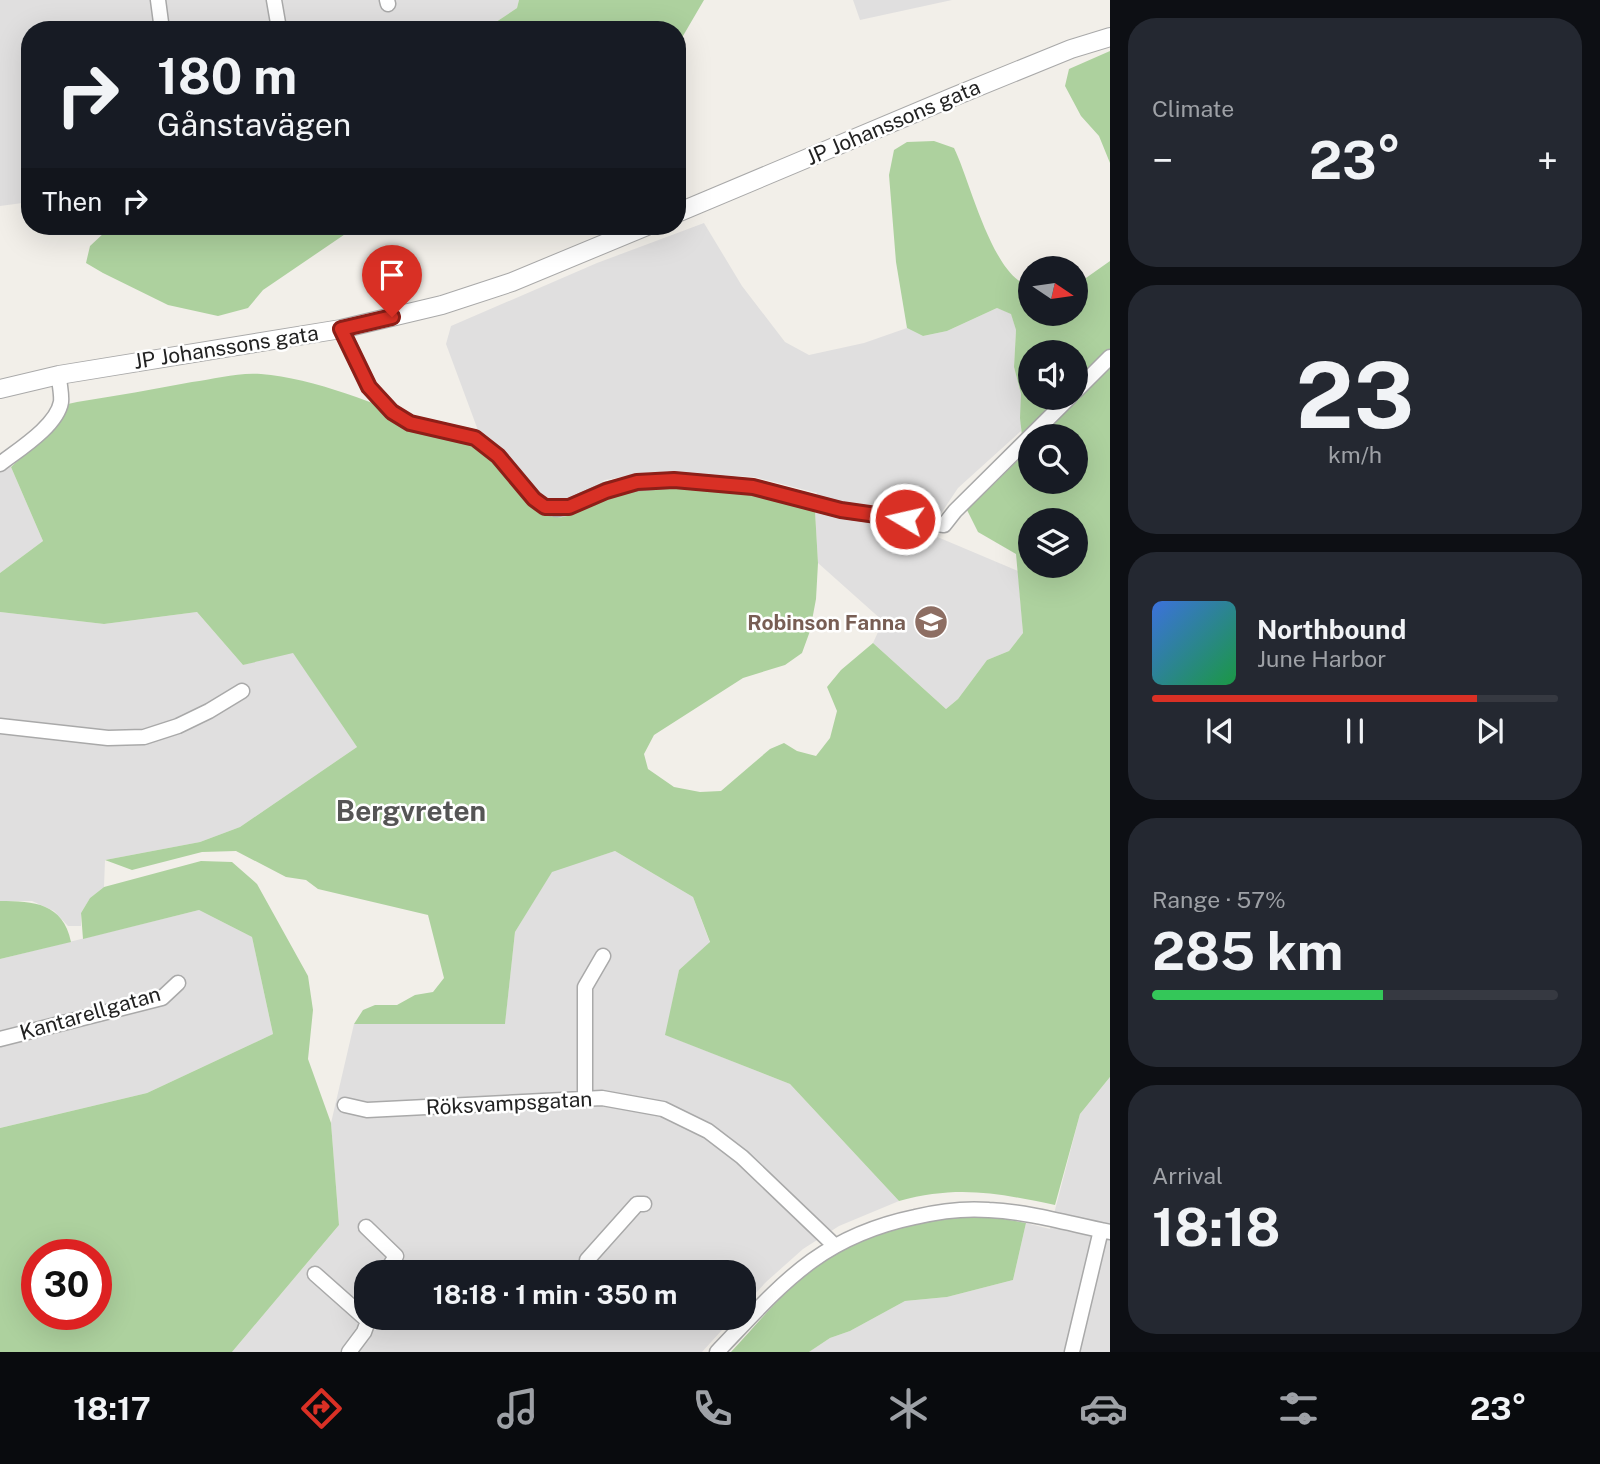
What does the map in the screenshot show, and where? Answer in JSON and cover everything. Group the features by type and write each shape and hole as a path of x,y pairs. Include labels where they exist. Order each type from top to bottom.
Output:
{"street":[{"path":"158,0 161,21"},
{"path":"274,0 278,21"},
{"name":"JP Johanssons gata","path":"686,209 1071,48 1110,37"},
{"name":"JP Johanssons gata","path":"0,389 58,375 341,329 442,305 512,282 625,235"},
{"path":"341,329 369,387 392,412 410,423 475,438 498,456 534,499 545,507 556,509 569,507 606,491 637,482 674,480 753,487 841,510 944,525 1057,410"},
{"path":"1088,379 1110,356"},
{"path":"0,464 54,418 61,401 58,375"},
{"path":"0,726 108,738 144,737 178,726 242,691"},
{"path":"586,1098 584,987 603,956"},
{"name":"Kantarellgatan","path":"0,1039 162,998 178,983"},
{"name":"Röksvampsgatan","path":"345,1105 367,1110 602,1098 663,1109 708,1131 742,1157 834,1245"},
{"path":"587,1260 637,1204 644,1204"},
{"path":"717,1352 796,1272 834,1245 893,1221 962,1209 1013,1213 1105,1231 1072,1352"},
{"path":"366,1227 396,1256 394,1260"},
{"path":"315,1274 354,1310"},
{"path":"349,1352 365,1330"}],"shaded area":[{"path":"0,0 519,0 517,8 498,21 21,21 21,203 0,206"},
{"path":"853,0 952,0 860,20"},
{"path":"704,223 742,286 785,342 809,355 864,343 907,328 923,336 947,331 997,308 1011,313 1016,330 1014,367 1018,382 1018,410 1021,410 1018,434 958,488 928,533 1018,571 1023,633 1009,651 987,660 958,699 946,709 873,643 883,621 818,563 815,511 817,493 754,477 651,472 605,480 557,503 537,494 479,433 446,344 451,326 597,263 672,235 686,235 686,230"},
{"path":"0,454 11,467 43,541 0,573"},
{"path":"0,612 104,624 197,612 243,665 293,652 357,747 240,827 200,842 105,860 104,887 90,898 81,913 81,926 68,926 54,911 32,901 0,901"},
{"path":"615,851 693,897 710,943 679,970 666,1035 790,1084 899,1201 839,1226 803,1249 756,1293 756,1260 354,1260 354,1330 722,1330 702,1352 232,1352 339,1225 331,1123 354,1024 505,1023 515,932 552,871"},
{"path":"199,910 252,937 273,1034 147,1093 0,1128 0,959"},
{"path":"1110,1077 1110,1352 809,1352 830,1338 850,1331 905,1301 947,1297 1013,1280 1026,1223 1050,1229 1080,1114"}],"green space":[{"path":"519,0 704,0 686,31 686,21 498,21 517,8"},
{"path":"1110,51 1110,163 1099,136 1081,116 1065,86 1069,69"},
{"path":"934,141 954,148 994,248 1018,280 1018,326 1088,326 1088,277 1110,261 1110,1077 1080,1114 1055,1205 977,1192 940,1193 899,1201 790,1084 665,1035 679,970 710,942 693,897 615,851 552,872 515,932 505,1024 354,1024 363,1010 375,1005 397,1005 415,995 433,992 444,978 428,915 318,889 306,880 286,877 236,851 202,852 132,870 105,860 200,842 240,827 357,747 293,653 243,665 197,612 104,624 0,612 0,573 43,541 11,467 48,433 68,404 253,374 302,381 346,394 467,440 492,460 536,506 554,517 568,516 607,495 630,489 683,485 768,496 815,511 818,563 816,599 810,631 802,653 785,665 743,678 654,735 644,754 648,769 674,787 700,792 721,791 770,749 784,743 797,751 816,756 830,738 837,711 827,687 841,670 873,643 946,709 958,699 987,660 1009,651 1023,633 1018,578 1088,578 1088,508 1018,508 1018,577 1016,554 978,532 967,510 1018,460 1018,494 1088,494 1088,424 1021,424 1020,418 1020,410 1088,410 1088,340 1018,340 1018,382 1014,367 1016,330 1011,314 997,308 947,331 923,336 907,328 896,262 889,175 894,150 907,142"},
{"path":"102,235 344,235 263,290 248,308 218,316 168,305 103,273 86,263 90,246"},
{"path":"201,861 232,862 257,884 308,976 313,1010 308,1059 331,1123 339,1225 232,1352 0,1352 0,1128 147,1093 273,1034 252,937 199,910 83,939 81,913 90,898 104,887"},
{"path":"0,901 35,904 54,912 67,929 71,942 0,959"},
{"path":"992,1217 1026,1223 1013,1280 947,1297 905,1301 850,1331 830,1338 809,1352 731,1352 751,1330 756,1330 756,1325 793,1286 832,1256 886,1231 944,1218"}],"place":[{"name":"Robinson Fanna","path":"931,622"}],"district":[{"name":"Bergvreten","path":"411,810"}],"route":[{"path":"392,317 341,329 353,357 376,397 392,412 410,423 475,438 498,456 534,499 545,507 569,507 606,491 637,482 674,480 753,487 841,510 905,519"}]}
